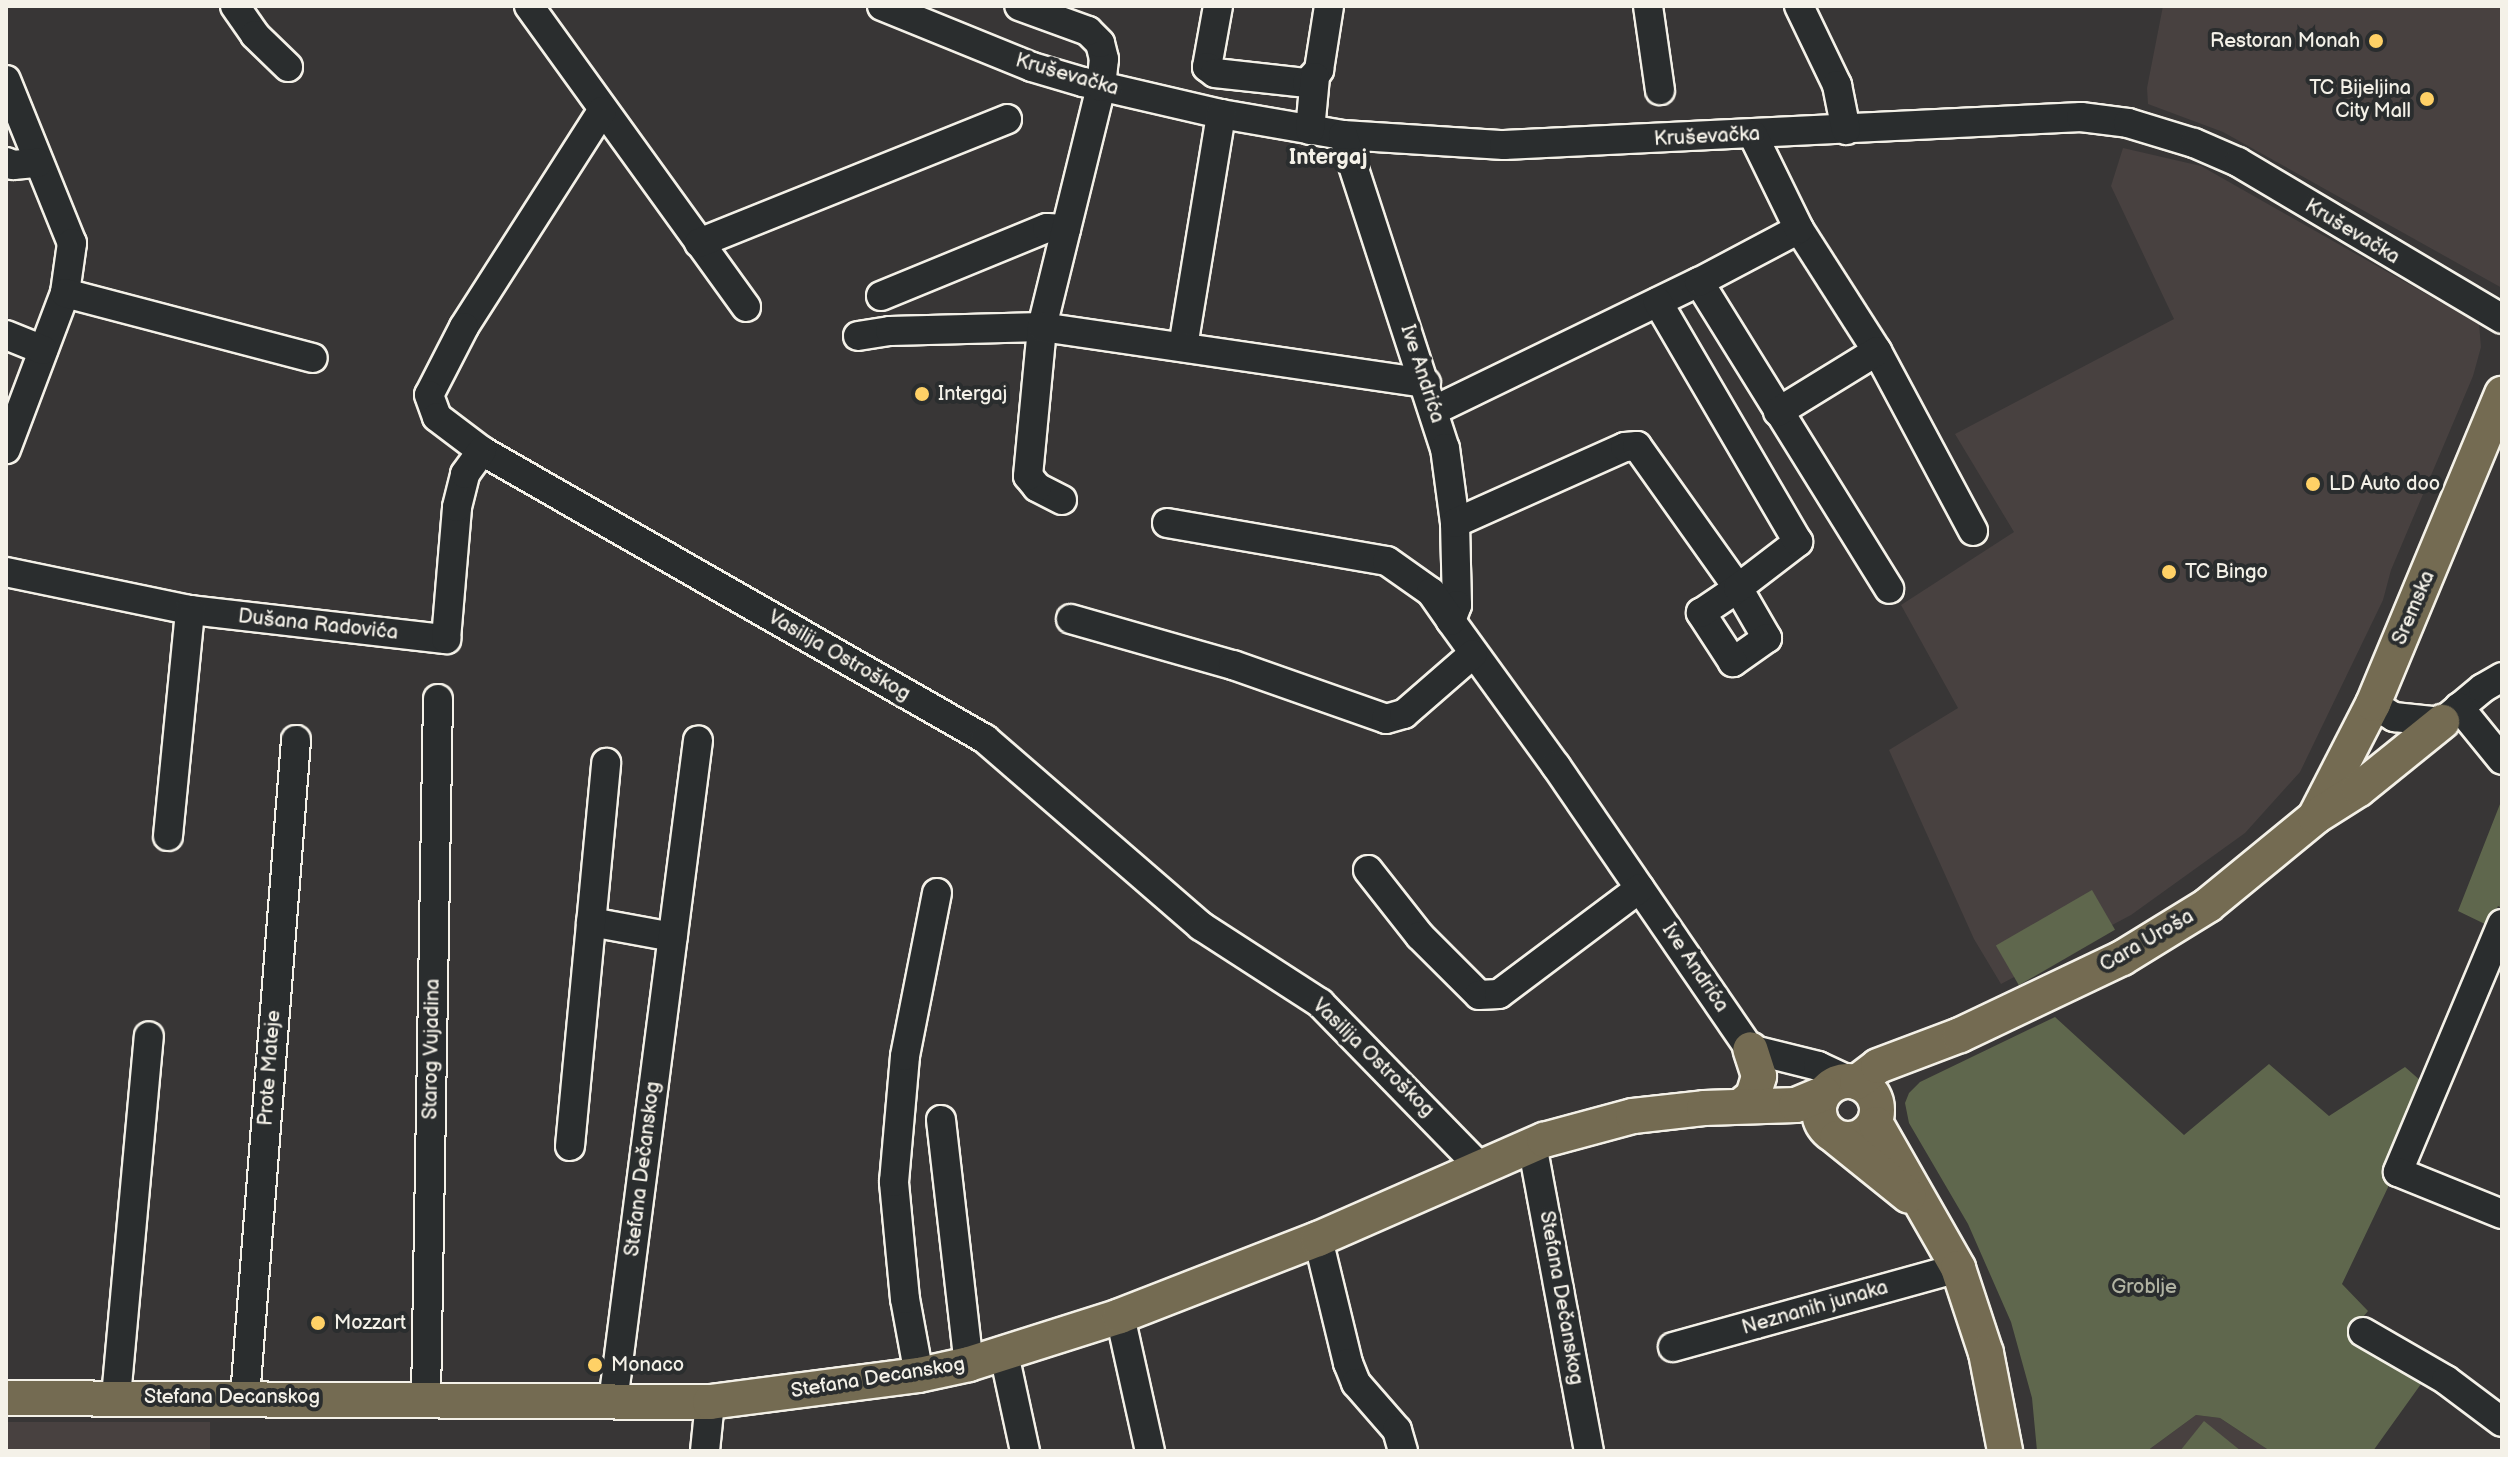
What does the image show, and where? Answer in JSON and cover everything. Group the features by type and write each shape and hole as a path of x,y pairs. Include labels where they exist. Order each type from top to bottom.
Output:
{"main road":[{"name":"Sremska","path":"2315,817 2373,704 2502,394"},
{"name":"Cara Uroša","path":"1960,1035 2122,958 2208,905 2315,817 2359,789 2450,714"},
{"path":"1704,1108 1796,1105 1878,1066 1960,1035"},
{"path":"1704,1108 1833,1135 1862,1137 1914,1069 1960,1035"},
{"path":"1741,1106 1753,1096 1759,1076 1750,1049"},
{"path":"1840,1086 1874,1095 1876,1120 1958,1268 1986,1353 2001,1415 2005,1451"},
{"path":"1840,1086 1820,1117 1833,1135 1925,1209"},
{"name":"Stefana Decanskog","path":"6,1398 710,1402 919,1375 1004,1354 1120,1316 1318,1239 1532,1144 1633,1116 1704,1108"}],"street":[{"path":"235,6 255,35 288,67"},
{"path":"529,6 746,307"},
{"name":"Kruševačka","path":"882,6 1032,67 1101,87 1221,114 1343,135 1504,145 2081,117 2154,131 2238,162 2502,319"},
{"path":"1019,6 1088,31 1100,43 1104,59 1101,87 1042,327 1028,476 1037,487 1062,500"},
{"path":"1218,6 1207,67 1215,73 1307,83 1315,77"},
{"path":"1310,130 1315,77 1329,6"},
{"path":"1648,6 1660,90"},
{"path":"1799,6 1837,85 1846,130"},
{"path":"6,80 72,243 65,293 6,449"},
{"name":"Vasilija Ostroškog","path":"602,111 464,327 429,395 437,417 482,451 985,739 1190,917 1256,964 1320,1003 1480,1167"},
{"path":"1183,347 1221,114"},
{"path":"699,243 1007,119"},
{"name":"Ive Andrića","path":"1343,135 1445,448 1455,523 1457,605 1451,621"},
{"path":"1753,135 1799,229 1877,351 1973,531"},
{"path":"6,162 13,165 38,163"},
{"path":"881,296 1047,228 1066,229"},
{"path":"1435,410 1699,282 1799,229"},
{"path":"1699,282 1889,589"},
{"path":"65,293 313,358"},
{"path":"1455,523 1625,447 1637,446 1738,588 1798,542 1658,302"},
{"path":"858,336 890,331 1042,327 1426,383"},
{"path":"6,335 43,350"},
{"path":"1778,412 1877,351"},
{"name":"Dušana Radovića","path":"6,572 190,610 446,639 457,507 465,474 482,451"},
{"name":"Ive Andrića","path":"1167,523 1387,561 1431,592 1750,1049"},
{"path":"168,836 190,610"},
{"path":"1071,619 1233,665 1386,719 1404,714 1473,654"},
{"path":"2373,704 2394,717 2450,714 2502,677"},
{"name":"Starog Vujadina","path":"426,1399 438,699"},
{"path":"2450,714 2502,760"},
{"name":"Prote Mateje","path":"245,1397 296,740"},
{"name":"Stefana Dečanskog","path":"613,1402 698,740"},
{"path":"570,1146 606,763"},
{"path":"1368,870 1420,936 1479,995 1499,994 1640,888"},
{"path":"919,1375 905,1299 894,1182 905,1056 937,893"},
{"path":"591,922 673,937"},
{"path":"2502,924 2398,1172 2502,1214"},
{"path":"116,1397 149,1037"},
{"path":"1750,1049 1818,1066 1840,1086"},
{"path":"941,1120 969,1364"},
{"name":"Stefana Dečanskog","path":"1532,1144 1589,1451"},
{"path":"1318,1239 1348,1363 1356,1383 1397,1430 1403,1451"},
{"name":"Neznanih junaka","path":"1673,1347 1958,1268"},
{"path":"1120,1316 1150,1451"},
{"path":"2363,1332 2446,1380 2502,1422"},
{"path":"1004,1354 1025,1451"},
{"path":"705,1451 710,1402"}],"shaded area":[{"path":"2163,6 2502,6 2502,288 2223,132 2148,104 2147,88"},
{"path":"2123,148 2201,166 2479,324 2481,347 2473,376 2391,570 2383,600 2300,772 2245,833 2131,915 2001,984 1974,939 1889,750 1958,708 1901,605 2014,532 1955,434 2174,319 2111,186"},
{"path":"2196,1415 2220,1418 2270,1451 2147,1451"},
{"path":"6,1422 210,1422 210,1451 6,1451"}],"green space":[{"path":"2502,799 2502,908 2498,906 2489,926 2458,911"},
{"path":"2092,890 2115,930 2019,985 1996,946"},
{"name":"Groblje","path":"2055,1017 2184,1135 2269,1064 2329,1116 2405,1067 2421,1081 2391,1181 2342,1284 2368,1311 2349,1334 2421,1384 2373,1451 2270,1451 2220,1418 2196,1415 2147,1451 2037,1451 2032,1398 2011,1322 1968,1224 1909,1123 1905,1103 1909,1093 1920,1082"},
{"path":"2204,1421 2241,1451 2180,1451"}],"place":[{"name":"Restoran Monah","path":"2376,41"},
{"name":"TC Bijeljina City Mall","path":"2427,99"},
{"name":"Intergaj","path":"922,394"},
{"name":"LD Auto doo","path":"2313,484"},
{"name":"TC Bingo","path":"2169,572"},
{"name":"Mozzart","path":"318,1323"},
{"name":"Monaco","path":"595,1365"}],"district":[{"name":"Intergaj","path":"1328,158"}]}
